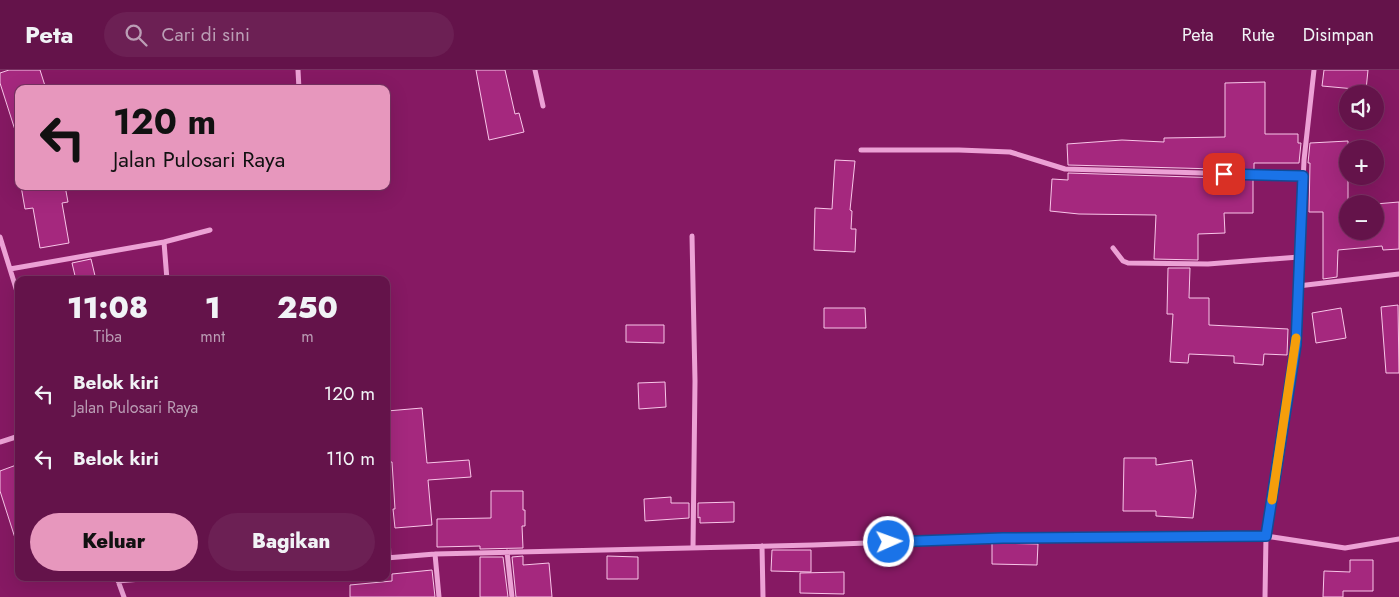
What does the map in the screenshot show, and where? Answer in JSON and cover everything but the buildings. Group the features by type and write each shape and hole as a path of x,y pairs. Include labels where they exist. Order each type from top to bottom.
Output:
{"street":[{"path":"298,70 299,85"},
{"path":"535,70 543,106"},
{"path":"1265,597 1266,536 1296,345 1303,176 1314,70"},
{"path":"861,150 1010,152 1065,169 1303,176"},
{"path":"10,269 164,242 210,230"},
{"path":"692,236 695,381 693,548"},
{"path":"0,237 15,285"},
{"path":"164,242 167,276"},
{"path":"1113,248 1123,261 1128,263 1208,264 1299,257"},
{"path":"1298,286 1399,274"},
{"path":"0,442 15,437"},
{"path":"390,558 435,554 1003,538 1266,536 1345,548 1399,539"},
{"path":"762,546 763,597"},
{"path":"507,552 512,597"},
{"path":"435,554 439,597"},
{"path":"119,581 124,597"}],"slow traffic":[{"path":"1272,500 1296,338"}],"route":[{"path":"889,542 1003,538 1266,536 1296,345 1303,176 1224,174"}]}
